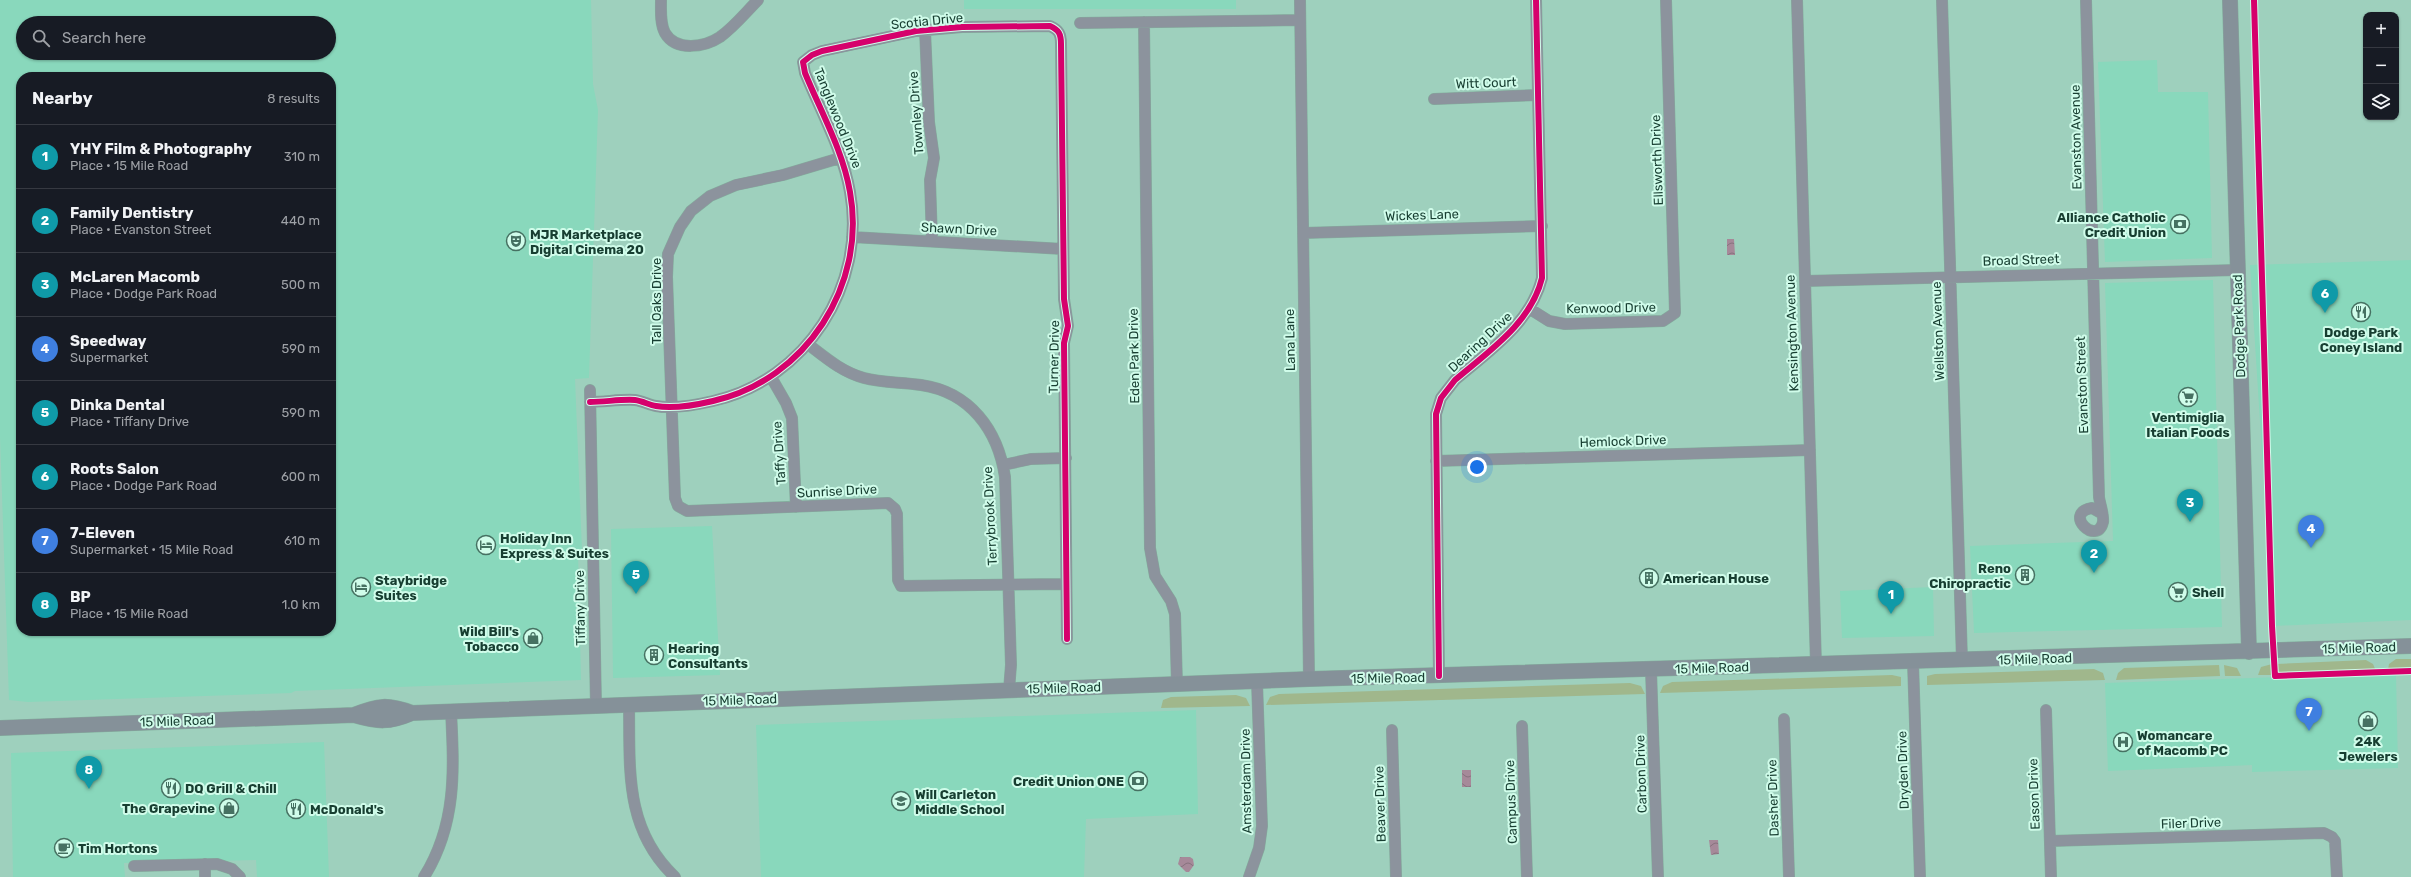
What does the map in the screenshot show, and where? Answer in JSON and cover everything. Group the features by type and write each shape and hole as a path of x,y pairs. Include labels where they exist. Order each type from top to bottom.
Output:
{"main road":[{"name":"Dodge Park Road","path":"2230,0 2249,652"},
{"name":"15 Mile Road","path":"0,728 354,715 374,707 394,706 412,713 1009,690 2411,646"}],"street":[{"path":"661,0 662,25 665,33 674,43 687,46 701,45 713,41 728,30 758,0"},
{"name":"Lana Lane","path":"1300,0 1308,680"},
{"name":"Dearing Drive","path":"1439,676 1436,414 1441,398 1455,380 1510,332 1530,309 1542,278 1536,0"},
{"name":"Ellsworth Drive","path":"1666,0 1676,309 1672,317"},
{"name":"Kensington Avenue","path":"1796,0 1816,665"},
{"name":"Wellston Avenue","path":"1942,0 1962,661"},
{"name":"Evanston Avenue","path":"2086,0 2093,272"},
{"path":"1080,22 1300,20"},
{"name":"Eden Park Drive","path":"1144,22 1150,548 1156,576 1171,601 1175,614 1177,685"},
{"name":"Scotia Drive","path":"803,62 812,55 822,51 885,36 925,30 1050,26 1057,29"},
{"name":"Turner Drive","path":"1057,29 1061,35 1064,304 1068,326 1064,343 1067,639"},
{"name":"Townley Drive","path":"925,30 929,122 934,158 930,180 932,242"},
{"name":"Tanglewood Drive","path":"590,396 634,400 656,406 672,406 719,400 743,391 771,377 809,345 835,302 845,276 852,237 850,193 840,158 805,73 803,62"},
{"name":"Witt Court","path":"1434,99 1538,95"},
{"name":"Tall Oaks Drive","path":"679,508 675,498 667,277 668,254 680,227 691,211 722,190 736,185 783,176 840,158"},
{"name":"Wickes Lane","path":"1303,233 1542,226"},
{"name":"Shawn Drive","path":"852,237 1063,249"},
{"name":"Broad Street","path":"1805,281 2093,272 2238,270"},
{"name":"Evanston Street","path":"2093,272 2099,497 2103,520 2100,527 2094,530 2086,530 2080,520 2082,513 2099,497"},
{"name":"Kenwood Drive","path":"1530,309 1549,321 1565,324 1663,321 1672,317"},
{"name":"Terrybrook Drive","path":"809,345 834,365 864,378 933,387 954,396 979,415 988,425 1003,464 1011,666 1009,690"},
{"name":"Taffy Drive","path":"771,377 786,402 792,418 796,507"},
{"name":"Tiffany Drive","path":"590,396 596,706"},
{"name":"Hemlock Drive","path":"1436,461 1810,450"},
{"path":"1003,464 1031,459 1066,458"},
{"name":"Sunrise Drive","path":"679,508 687,511 884,503 892,505 897,514 898,580 901,586 1066,584"},
{"path":"2088,509 2095,509 2101,513"},
{"name":"Dryden Drive","path":"1913,662 1920,877"},
{"name":"Carbon Drive","path":"1651,670 1658,877"},
{"name":"Amsterdam Drive","path":"1249,877 1259,848 1262,826 1257,682"},
{"path":"628,705 629,769 632,800 644,835 653,851 675,877"},
{"name":"Eason Drive","path":"2046,710 2051,877"},
{"path":"424,877 441,839 452,798 451,711"},
{"name":"Dasher Drive","path":"1784,719 1789,877"},
{"name":"Campus Drive","path":"1522,726 1527,877"},
{"name":"Beaver Drive","path":"1392,730 1396,877"},
{"name":"Filer Drive","path":"2050,841 2324,833 2332,837 2336,844 2337,877"},
{"path":"134,866 205,864 224,866 240,877"},
{"path":"205,864 205,877"}],"shaded area":[{"path":"0,0 591,0 593,84 598,110 589,378 575,379 582,551 578,552 581,680 295,691 291,693 28,702 9,700 0,436"},
{"path":"964,0 1236,0 1236,9 964,9"},
{"path":"2157,60 2158,92 2208,92 2212,258 2105,262 2098,62"},
{"path":"2411,260 2411,620 2273,626 2250,265"},
{"path":"2213,280 2222,627 1974,633 1970,546 2113,541 2105,283"},
{"path":"712,526 720,675 613,678 611,529"},
{"path":"1933,587 1934,636 1842,638 1840,591"},
{"path":"2396,659 2411,659 2411,670 2388,670 2389,664"},
{"path":"2366,660 2373,664 2376,671 2277,674 2277,664"},
{"path":"2272,664 2272,675 2258,675 2261,667"},
{"path":"2219,665 2220,676 2116,680 2118,673 2124,668"},
{"path":"2224,665 2237,668 2241,676 2225,676"},
{"path":"2094,669 2103,673 2105,680 1927,685 1927,676 1935,674"},
{"path":"2396,673 2398,768 2252,772 2252,765 2108,771 2105,683"},
{"path":"1892,675 1901,677 1901,686 1660,693 1663,686 1672,682"},
{"path":"1630,683 1641,686 1645,694 1266,705 1270,697 1279,694"},
{"path":"1236,695 1246,698 1250,706 1161,708 1163,700 1171,697"},
{"name":"Will Carleton Middle School","path":"1196,710 1198,814 1086,819 1084,877 761,877 756,725"},
{"path":"324,742 329,877 257,877 256,860 124,863 125,877 13,877 11,753"}],"water":[{"path":"1727,239 1734,239 1735,255 1727,255"},
{"path":"1462,770 1471,770 1471,787 1462,787"},
{"path":"1709,840 1718,840 1719,854 1711,855"},
{"path":"1180,857 1190,857 1193,859 1194,865 1189,872 1186,872 1178,864"}],"cycle path":[{"path":"1439,676 1436,414 1441,398 1455,380 1495,347 1519,322 1529,309 1542,278 1536,0"},
{"path":"2254,0 2272,626 2275,676 2411,671"},
{"path":"590,402 635,400 656,406 677,407 713,401 746,390 776,373 802,350 823,324 839,293 849,261 853,227 847,177 831,132 805,73 803,62 812,55 822,51 916,31 962,27 1050,26 1059,33 1061,41 1064,299 1068,326 1064,343 1067,639"}],"place":[{"name":"Alliance Catholic Credit Union","path":"2180,224"},
{"name":"MJR Marketplace Digital Cinema 20","path":"516,241"},
{"name":"Dodge Park Coney Island","path":"2361,312"},
{"name":"Roots Salon","path":"2325,313"},
{"name":"Ventimiglia Italian Foods","path":"2188,397"},
{"name":"McLaren Macomb","path":"2190,522"},
{"name":"Holiday Inn Express & Suites","path":"486,545"},
{"name":"Speedway","path":"2311,548"},
{"name":"Family Dentistry","path":"2094,573"},
{"name":"Reno Chiropractic","path":"2025,575"},
{"name":"American House","path":"1649,578"},
{"name":"Staybridge Suites","path":"361,587"},
{"name":"Shell","path":"2178,592"},
{"name":"Dinka Dental","path":"636,594"},
{"name":"YHY Film & Photography","path":"1891,614"},
{"name":"Wild Bill's Tobacco","path":"533,638"},
{"name":"Hearing Consultants","path":"654,655"},
{"name":"24K Jewelers","path":"2368,721"},
{"name":"7-Eleven","path":"2309,731"},
{"name":"Womancare of Macomb PC","path":"2123,742"},
{"name":"Credit Union ONE","path":"1138,781"},
{"name":"DQ Grill & Chill","path":"171,788"},
{"name":"BP","path":"89,789"},
{"name":"Will Carleton Middle School","path":"901,801"},
{"name":"The Grapevine","path":"229,808"},
{"name":"McDonald's","path":"296,809"},
{"name":"Tim Hortons","path":"64,848"}]}
